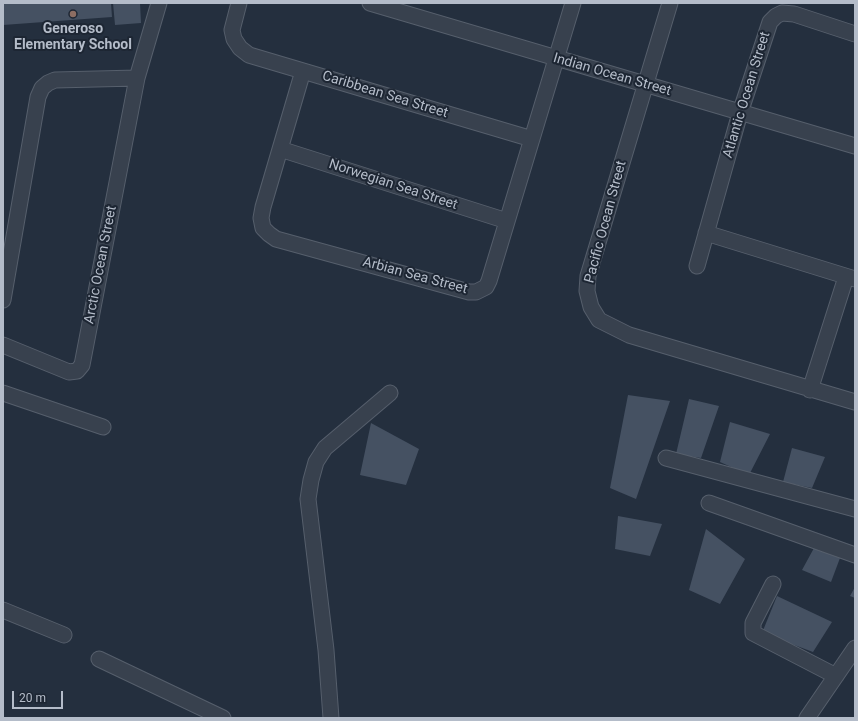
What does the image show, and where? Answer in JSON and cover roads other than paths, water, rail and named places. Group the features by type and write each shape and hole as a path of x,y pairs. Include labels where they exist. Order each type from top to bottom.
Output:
{"street":[{"name":"Arctic Ocean Street","path":"3,345 69,372 74,373 80,368 136,78 159,3"},
{"name":"Caribbean Sea Street","path":"239,3 232,30 234,39 240,48 249,55 532,139"},
{"name":"Indian Ocean Street","path":"370,3 855,146"},
{"name":"Arbian Sea Street","path":"303,71 261,218 263,228 268,234 276,239 469,292 476,292 486,287 573,3"},
{"name":"Pacific Ocean Street","path":"670,3 588,276 587,291 591,307 600,320 629,335 810,390 855,402"},
{"name":"Atlantic Ocean Street","path":"696,266 740,112 770,22 782,13 794,14 855,34"},
{"path":"3,300 38,97 42,88 48,82 55,80 136,78"},
{"name":"Norwegian Sea Street","path":"280,149 507,221"},
{"path":"706,233 850,278 810,390"},
{"path":"3,393 103,427"},
{"path":"331,718 326,650 308,499 311,480 316,462 325,448 390,393"},
{"path":"666,458 855,509"},
{"path":"709,503 855,556"},
{"path":"773,584 753,623 753,633 836,676"},
{"path":"3,610 64,635"},
{"path":"807,718 855,648"},
{"path":"99,659 223,718"}],"place":[{"name":"Generoso Elementary School","path":"73,14"}]}
